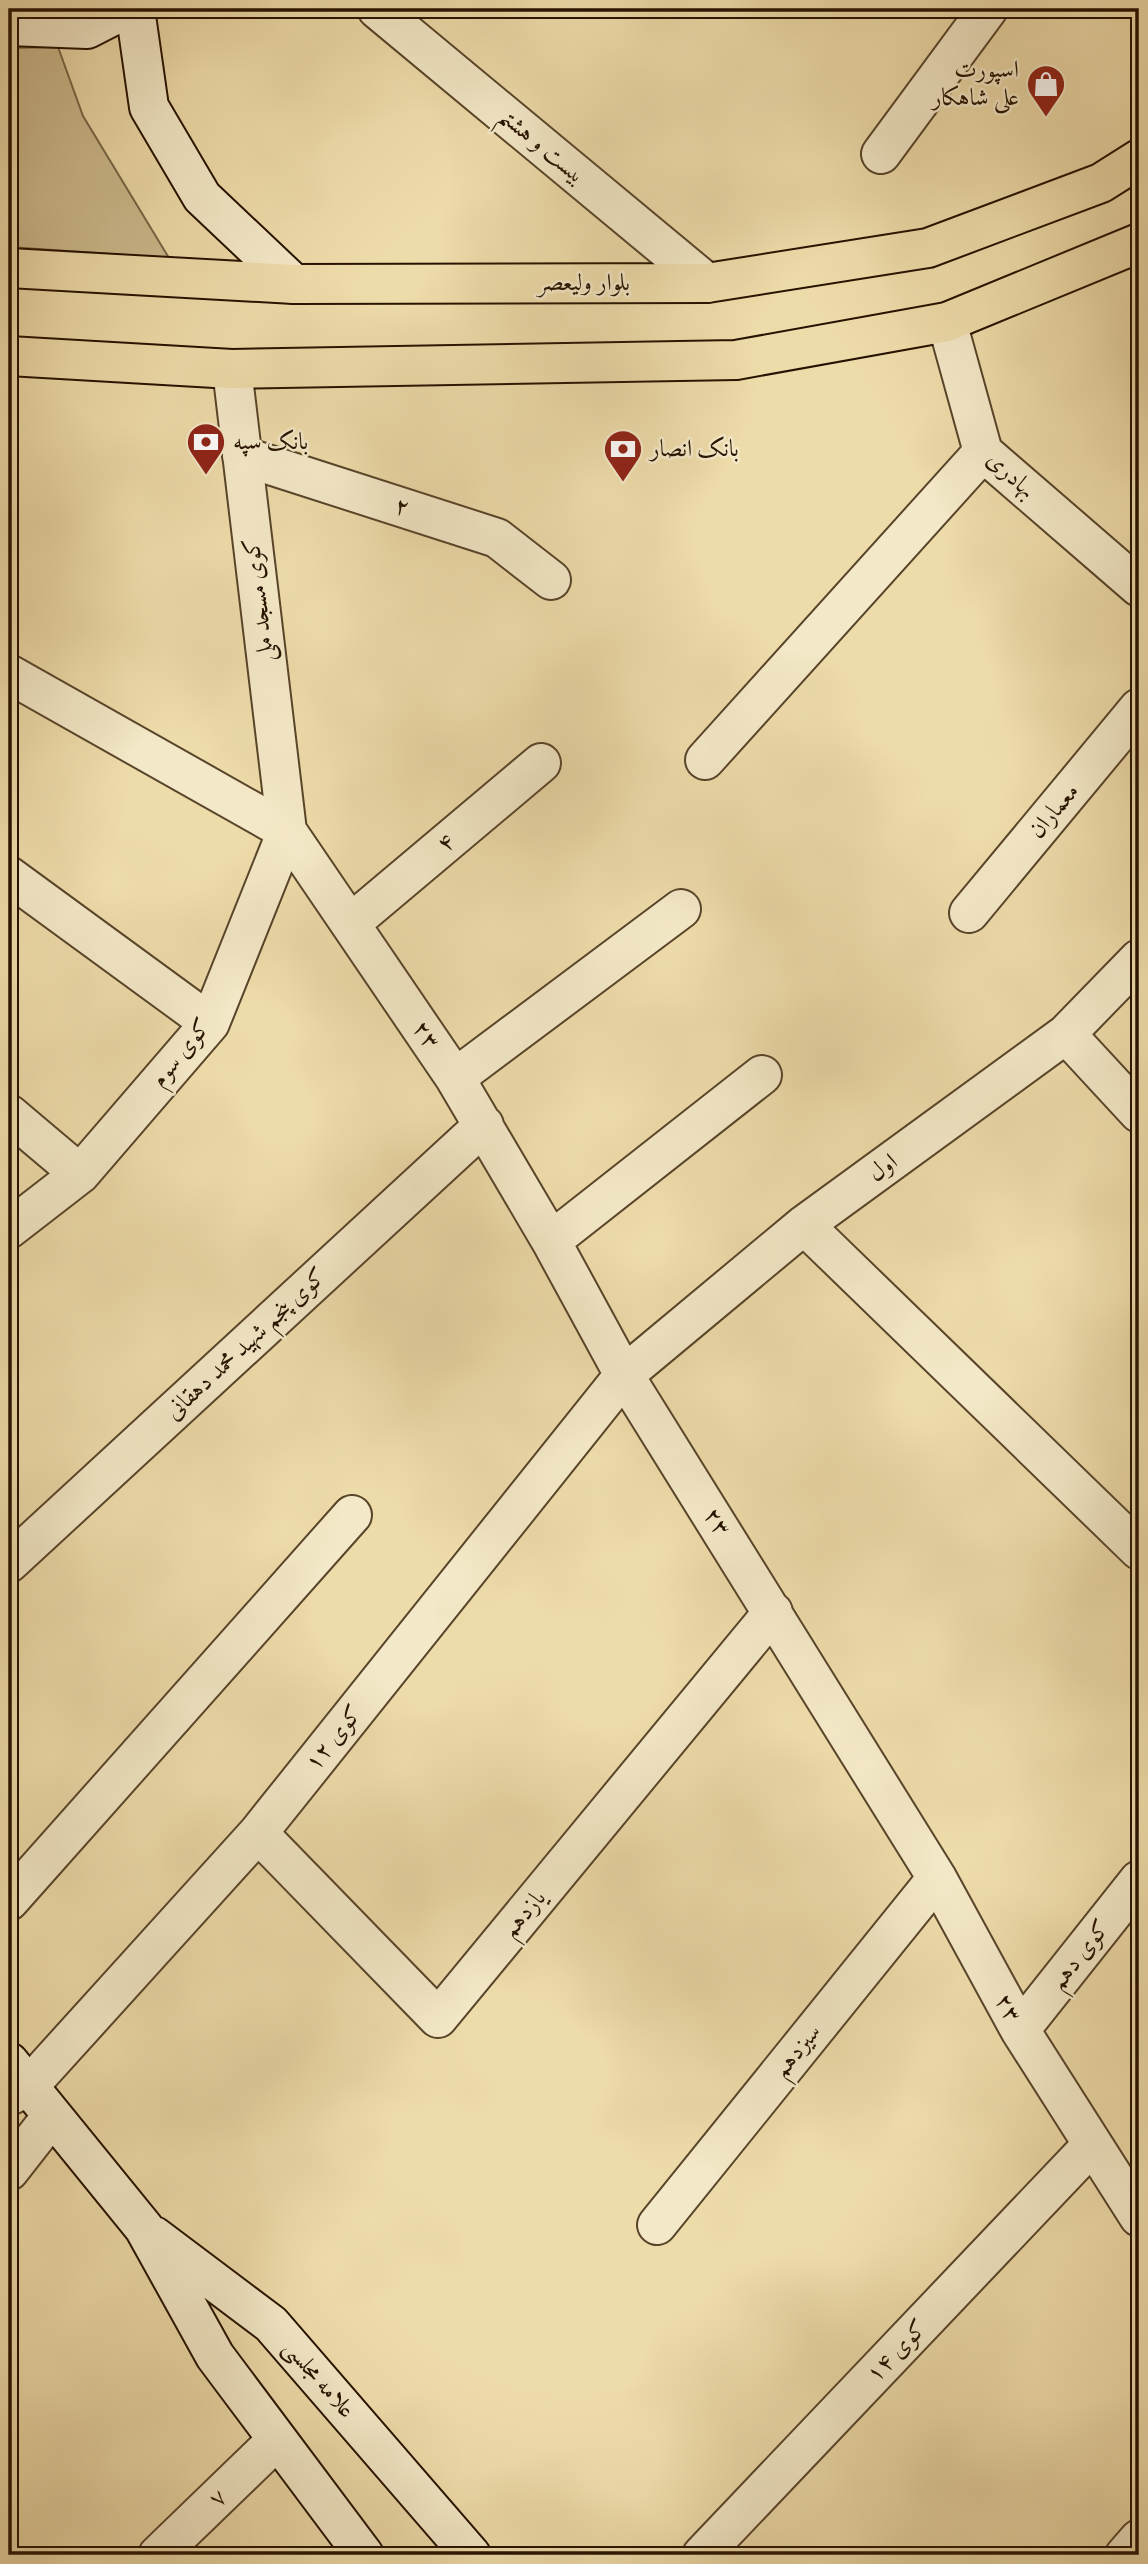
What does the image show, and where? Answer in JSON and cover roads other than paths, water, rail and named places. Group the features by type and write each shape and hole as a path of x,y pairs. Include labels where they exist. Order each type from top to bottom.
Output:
{"main road":[{"name":"بلوار ولیعصر","path":"9,268 294,284 707,283 928,248 1101,183 1139,159"},
{"path":"9,356 232,369 736,360 947,322 1139,243"}],"street":[{"path":"9,26 87,29 126,9"},
{"path":"135,9 149,107 202,197 294,284"},
{"name":"بیست و هشتم","path":"377,9 707,283"},
{"path":"881,154 988,9"},
{"name":"بهادری","path":"947,322 983,452 1139,587"},
{"name":"کوی مسجد ملی","path":"232,369 287,831"},
{"path":"705,760 983,452"},
{"name":"۲","path":"242,456 498,538 551,580"},
{"path":"9,674 287,831"},
{"name":"معماران","path":"969,914 1139,708"},
{"name":"۴","path":"351,923 541,763"},
{"name":"۲۳","path":"287,831 484,1125 624,1375 774,1612 937,1878 1020,2030 1091,2146 1138,2215"},
{"name":"کوی سوم","path":"9,1229 80,1174 209,1023 287,831"},
{"path":"9,876 209,1023"},
{"path":"454,1078 681,909"},
{"name":"اول","path":"624,1375 804,1225 1066,1034 1139,959"},
{"path":"1066,1034 1139,1113"},
{"path":"551,1241 762,1075"},
{"path":"9,1114 80,1174"},
{"name":"کوی پنجم شهید محمد دهقانی","path":"9,1563 484,1125"},
{"path":"804,1225 1139,1550"},
{"name":"کوی ۱۲","path":"15,2081 258,1833 624,1375"},
{"path":"9,1901 352,1515"},
{"name":"یازدهم","path":"258,1833 438,2018 774,1612"},
{"name":"سیزدهم","path":"657,2225 937,1878"},
{"name":"کوی دهم","path":"1020,2030 1139,1880"},
{"name":"علامه مجلسی","path":"15,2081 52,2116 144,2228 215,2356 364,2555"},
{"path":"9,2171 52,2116"},
{"name":"کوی ۱۴","path":"702,2555 1091,2146"},
{"name":"علامه مجلسی","path":"144,2228 271,2324 471,2555"},
{"name":"۷","path":"158,2555 277,2440"},
{"path":"1125,2555 1139,2539"}],"place":[{"name":"اسپورت علی شاهکار","path":"1046,118"},
{"name":"بانک سپه","path":"206,476"},
{"name":"بانک انصار","path":"623,483"}]}
